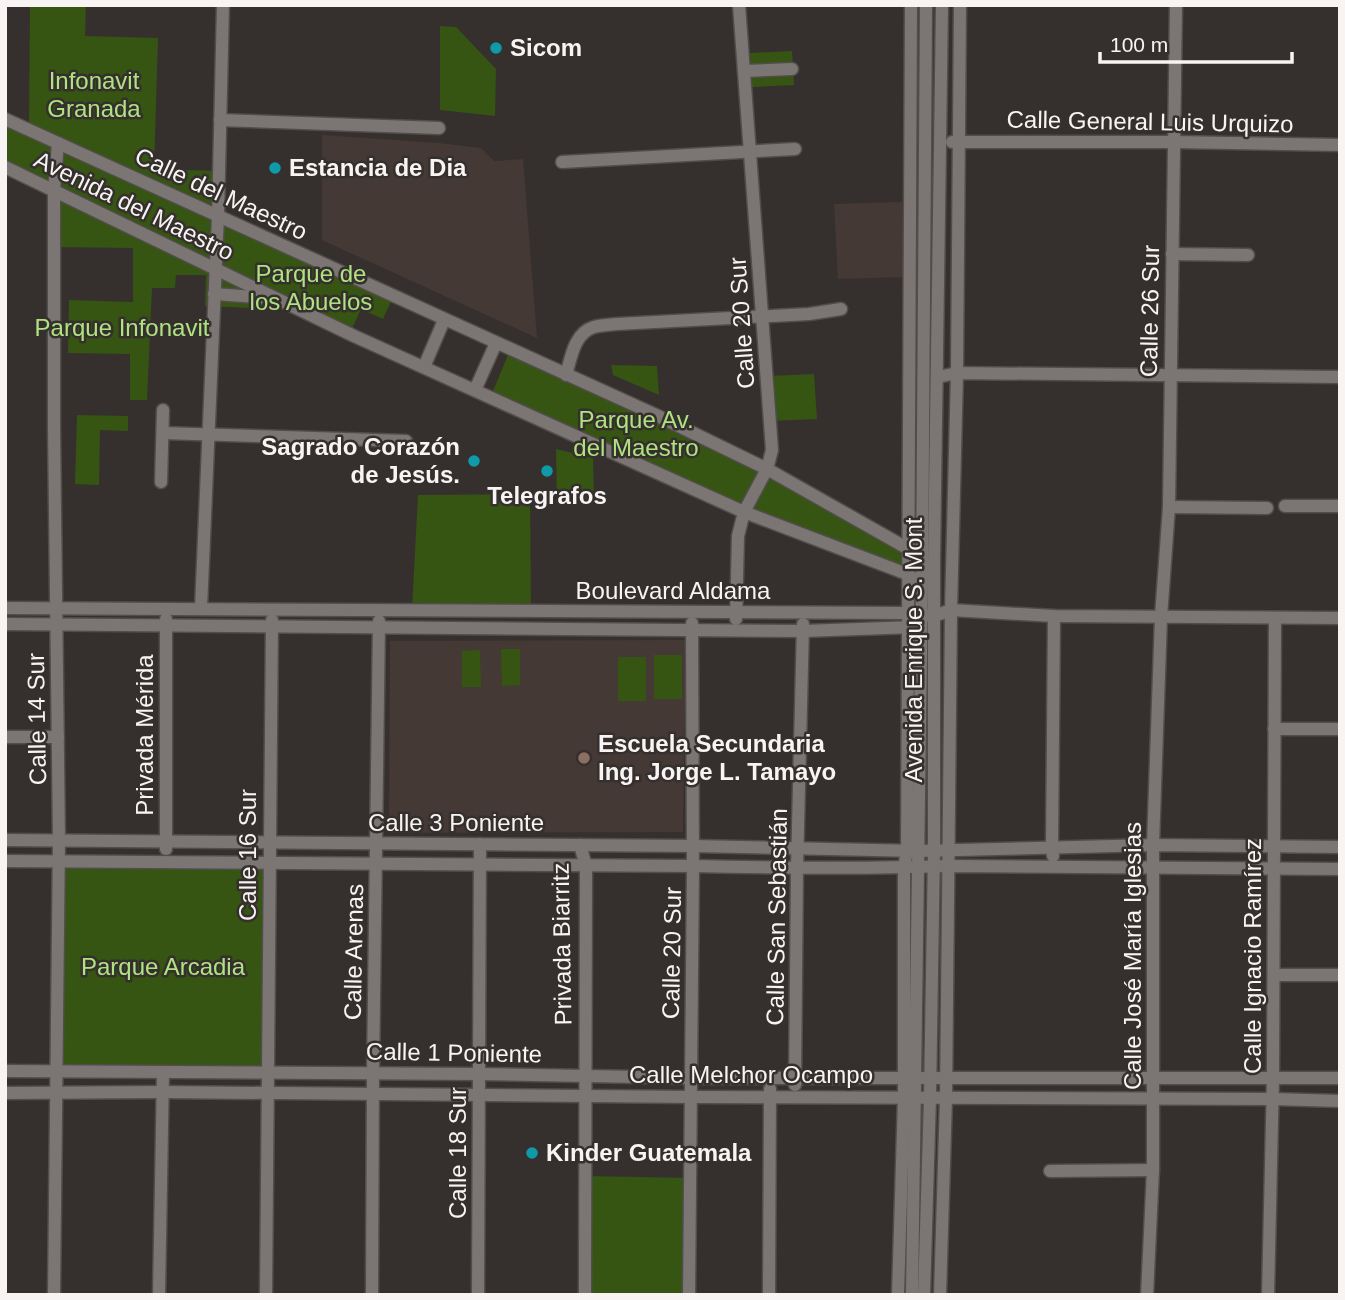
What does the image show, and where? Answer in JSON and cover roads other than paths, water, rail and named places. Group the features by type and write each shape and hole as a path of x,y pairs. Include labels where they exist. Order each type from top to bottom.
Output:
{"street":[{"path":"201,608 218,216 223,5"},
{"name":"Calle 20 Sur","path":"736,630 738,536 744,512 767,469 772,450 739,5"},
{"path":"911,5 906,627 912,851 909,1077 912,1295"},
{"name":"Avenida Enrique S. Mont","path":"912,851 927,620 934,592 928,558 926,5"},
{"name":"Calle 26 Sur","path":"1161,617 1169,507 1177,5"},
{"path":"940,1295 946,1098 951,610 960,141 960,9 942,10"},
{"name":"Avenida Enrique S. Mont","path":"925,1295 934,851 927,620 922,583 928,558 938,377 942,10"},
{"path":"744,71 792,69"},
{"name":"Calle del Maestro","path":"5,119 656,415 767,469 928,558"},
{"path":"220,120 439,128"},
{"name":"Calle 14 Sur","path":"54,1295 59,840 54,190 58,142"},
{"name":"Calle General Luis Urquizo","path":"940,143 1174,142 1340,145"},
{"path":"562,162 794,149"},
{"name":"Avenida del Maestro","path":"5,167 354,337 744,512 907,574 934,592 951,610"},
{"path":"1172,254 1248,255"},
{"path":"214,294 275,298"},
{"path":"566,375 579,337 592,328 617,324 810,314 841,309"},
{"path":"424,367 444,320"},
{"path":"475,390 496,344"},
{"path":"938,377 957,373 1340,377"},
{"path":"161,482 163,410"},
{"path":"163,433 406,442"},
{"path":"1285,506 1340,506"},
{"path":"1169,507 1267,508"},
{"name":"Boulevard Aldama","path":"5,608 907,613 927,620"},
{"name":"Privada Mérida","path":"166,608 166,862"},
{"name":"Calle 16 Sur","path":"266,1295 273,610"},
{"name":"Calle Arenas","path":"372,1295 379,610"},
{"name":"Boulevard Aldama","path":"5,624 803,631 906,627 951,610 1054,616 1340,618"},
{"name":"Calle 20 Sur","path":"689,1295 692,1097 692,612"},
{"name":"Calle San Sebastián","path":"796,1097 797,868 803,613"},
{"path":"1054,616 1052,848 1055,867"},
{"name":"Calle José María Iglesias","path":"1147,1295 1153,1170 1153,845 1161,617"},
{"name":"Calle Ignacio Ramírez","path":"1268,1295 1273,1099 1275,618"},
{"path":"1275,729 1340,729"},
{"path":"5,737 58,737"},
{"name":"Calle 3 Poniente","path":"5,840 693,846 912,851 1153,845 1340,846"},
{"name":"Calle 18 Sur","path":"478,1295 480,844"},
{"name":"Privada Biarritz","path":"580,845 586,866 586,1295"},
{"path":"5,861 797,868 949,866 1340,869"},
{"path":"1274,975 1340,975"},
{"name":"Calle 1 Poniente","path":"5,1071 691,1078 909,1077"},
{"path":"159,1295 163,1072"},
{"path":"909,1077 1340,1078"},
{"path":"769,1295 770,1078"},
{"path":"5,1093 163,1092"},
{"name":"Calle Melchor Ocampo","path":"163,1092 1340,1101"},
{"path":"898,1295 910,1097"},
{"path":"1050,1171 1153,1170"}],"place":[{"name":"Sicom","path":"496,48"},
{"name":"Estancia de Dia","path":"275,168"},
{"name":"Sagrado Corazón de Jesús.","path":"474,461"},
{"name":"Telegrafos","path":"547,471"},
{"name":"Escuela Secundaria Ing. Jorge L. Tamayo","path":"584,758"},
{"name":"Kinder Guatemala","path":"532,1153"}],"park label":[{"name":"Infonavit Granada","path":"94,95"},
{"name":"Parque de los Abuelos","path":"311,288"},
{"name":"Parque Infonavit","path":"122,328"},
{"name":"Parque Av. del Maestro","path":"636,434"},
{"name":"Parque Arcadia","path":"163,967"}]}
